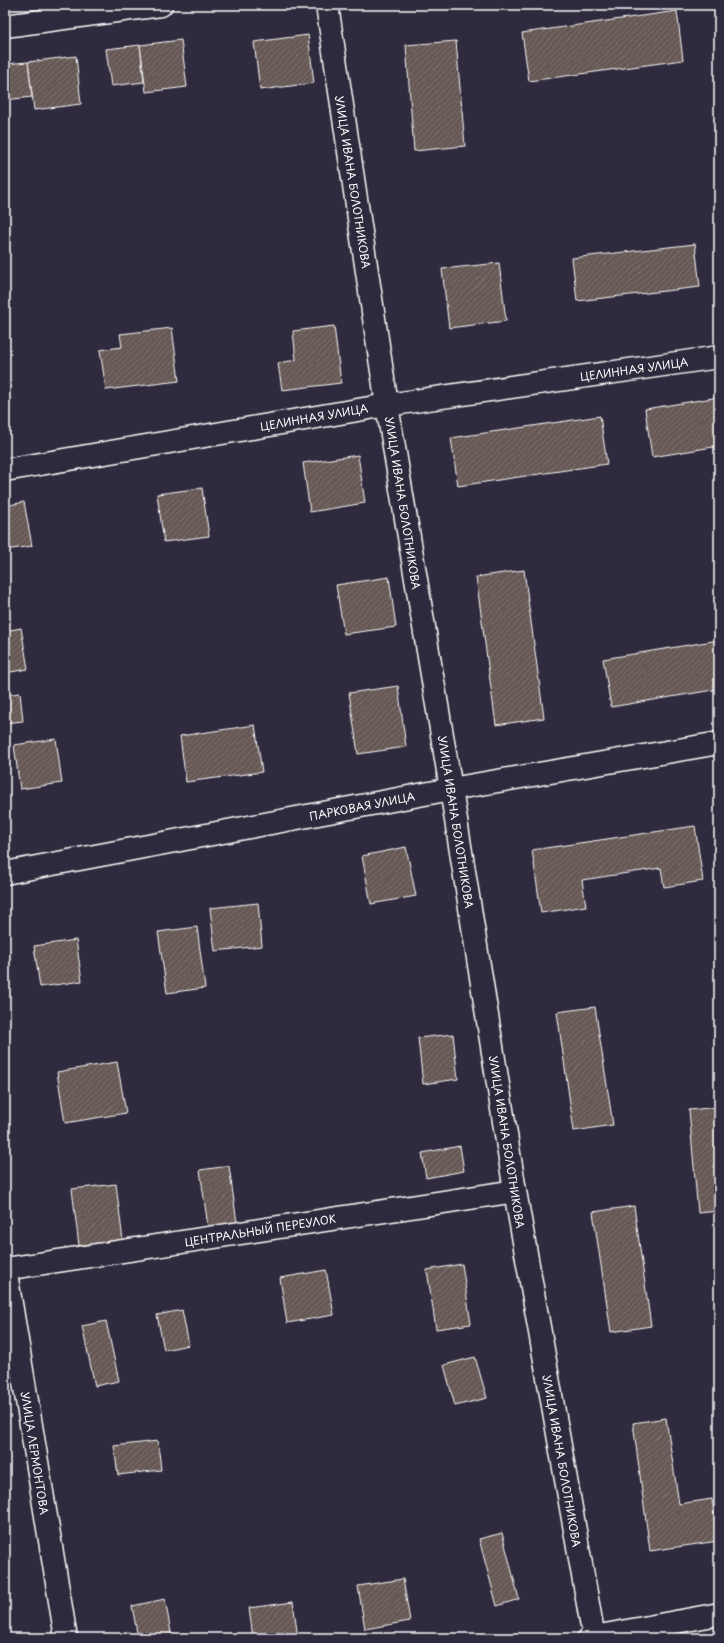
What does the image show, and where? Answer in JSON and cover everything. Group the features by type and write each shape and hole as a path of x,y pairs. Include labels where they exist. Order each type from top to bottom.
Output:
{"street":[{"path":"5,26 161,5"},
{"name":"УЛИЦА ИВАНА БОЛОТНИКОВА","path":"327,5 387,405 451,789 515,1191 592,1638"},
{"name":"ЦЕЛИННАЯ УЛИЦА","path":"5,470 387,405 719,357"},
{"name":"ПАРКОВАЯ УЛИЦА","path":"5,873 451,789 719,744"},
{"name":"ЦЕНТРАЛЬНЫЙ ПЕРЕУЛОК","path":"5,1268 515,1191"},
{"name":"УЛИЦА ЛЕРМОНТОВА","path":"5,1268 66,1638"},
{"path":"592,1638 719,1614"}],"building":[{"path":"677,11 683,60 529,81 522,33"},
{"path":"308,35 314,83 260,90 254,42"},
{"path":"181,40 187,87 146,92 140,45"},
{"path":"456,41 465,146 414,151 406,45"},
{"path":"140,45 144,82 111,86 106,49"},
{"path":"76,56 81,104 34,110 28,62"},
{"path":"28,62 32,97 5,100 5,64"},
{"path":"695,244 700,287 577,301 572,258"},
{"path":"499,263 506,321 449,328 442,269"},
{"path":"334,326 341,383 282,390 278,363 296,360 293,331"},
{"path":"172,328 179,381 106,390 100,350 122,347 120,334"},
{"path":"719,397 719,446 652,457 645,409"},
{"path":"600,416 607,464 458,486 451,438"},
{"path":"358,455 365,503 310,512 303,463"},
{"path":"202,488 209,536 164,542 157,494"},
{"path":"24,502 32,546 5,550 5,506"},
{"path":"524,570 544,718 496,725 476,577"},
{"path":"389,577 396,627 344,634 336,585"},
{"path":"21,628 28,669 5,673 5,631"},
{"path":"719,640 719,689 611,707 603,659"},
{"path":"398,686 406,747 358,754 349,693"},
{"path":"20,693 23,721 5,723 5,695"},
{"path":"255,725 262,772 186,782 180,736"},
{"path":"56,739 62,783 20,789 14,745"},
{"path":"695,826 703,881 664,887 661,868 582,880 586,906 541,913 532,850"},
{"path":"406,847 416,896 371,904 362,856"},
{"path":"258,903 262,946 215,951 210,908"},
{"path":"197,927 205,988 167,993 158,932"},
{"path":"76,940 82,981 40,987 34,946"},
{"path":"595,1007 613,1125 574,1131 557,1012"},
{"path":"453,1034 458,1079 423,1084 418,1038"},
{"path":"117,1062 126,1113 65,1123 57,1072"},
{"path":"719,1107 719,1211 698,1213 689,1110"},
{"path":"460,1146 464,1171 426,1178 422,1153"},
{"path":"229,1166 237,1223 208,1227 200,1170"},
{"path":"116,1184 123,1241 79,1246 72,1189"},
{"path":"634,1206 651,1326 611,1332 593,1212"},
{"path":"462,1264 471,1324 436,1329 427,1270"},
{"path":"326,1270 334,1315 287,1323 280,1278"},
{"path":"182,1310 189,1345 164,1350 157,1315"},
{"path":"106,1321 119,1381 95,1386 82,1326"},
{"path":"475,1357 487,1398 455,1406 444,1365"},
{"path":"666,1418 679,1504 712,1499 718,1541 650,1551 633,1423"},
{"path":"158,1441 161,1470 118,1475 114,1446"},
{"path":"502,1533 519,1599 497,1606 479,1539"},
{"path":"403,1579 410,1621 365,1629 358,1586"},
{"path":"165,1599 172,1638 138,1638 132,1606"},
{"path":"293,1602 298,1638 253,1638 249,1608"}]}
